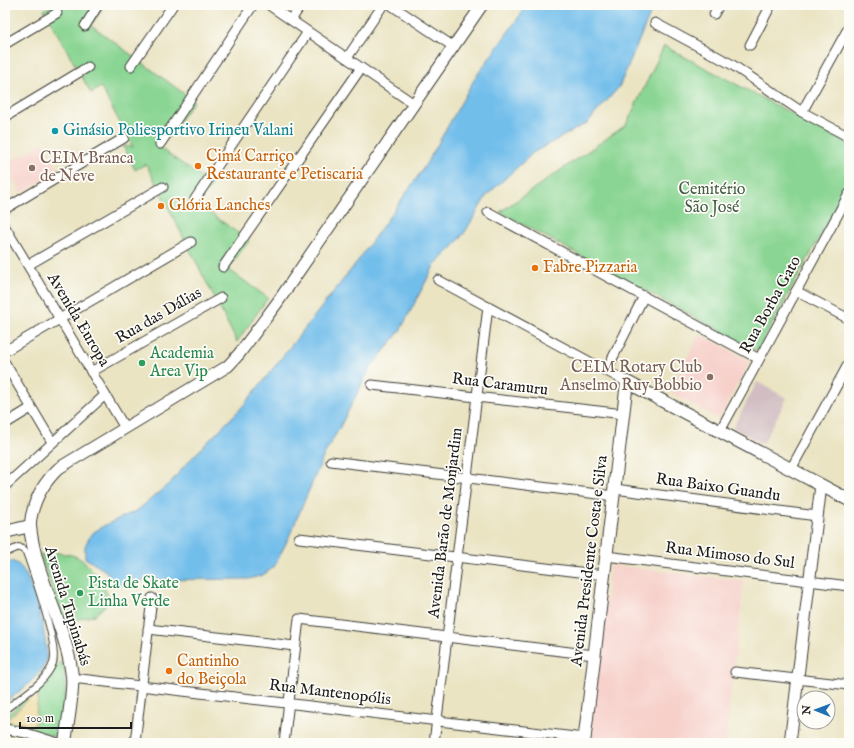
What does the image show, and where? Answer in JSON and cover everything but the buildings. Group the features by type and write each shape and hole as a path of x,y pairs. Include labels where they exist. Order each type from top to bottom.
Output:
{"main road":[{"path":"627,382 849,500"},
{"name":"Avenida Presidente Costa e Silva","path":"584,741 627,382"},
{"path":"5,532 30,526"},
{"name":"Avenida Tupinabás","path":"30,526 34,552 67,651 72,678 65,743"}],"street":[{"path":"85,26 98,5"},
{"path":"131,66 173,5"},
{"path":"160,144 253,5"},
{"path":"269,5 414,104"},
{"path":"291,20 301,5"},
{"path":"347,58 383,5"},
{"path":"391,5 454,47"},
{"name":"Avenida Tupinabás","path":"30,526 31,516 38,495 50,477 59,468 228,366 240,354 482,5"},
{"path":"714,14 719,5"},
{"path":"750,45 771,5"},
{"path":"5,44 56,13"},
{"path":"655,23 731,64 802,112 849,137"},
{"path":"802,112 849,26"},
{"path":"195,199 308,32"},
{"path":"5,117 88,67"},
{"path":"223,267 361,68"},
{"path":"5,208 124,138"},
{"path":"28,265 163,187"},
{"name":"Rua Borba Gato","path":"720,431 849,194"},
{"path":"488,212 759,359"},
{"name":"Avenida Europa","path":"5,227 125,428"},
{"path":"5,351 191,242"},
{"path":"438,280 627,382"},
{"path":"796,291 849,319"},
{"path":"606,371 644,296"},
{"name":"Rua das Dálias","path":"92,372 221,298"},
{"name":"Avenida Barão de Monjardim","path":"434,743 488,307"},
{"path":"5,363 52,442"},
{"path":"791,469 849,363"},
{"name":"Rua Caramuru","path":"372,385 624,414"},
{"path":"5,486 105,395"},
{"path":"5,424 31,408"},
{"name":"Rua Baixo Guandu","path":"331,461 467,478 614,492 817,516"},
{"path":"790,743 821,485"},
{"path":"299,538 604,575"},
{"path":"5,553 19,547 26,552 52,634 54,651 53,662 48,671 31,690 5,710"},
{"name":"Rua Mimoso do Sul","path":"606,556 849,586"},
{"path":"135,743 152,598"},
{"path":"284,743 299,619 594,655"},
{"path":"148,629 296,646"},
{"path":"735,672 849,685"},
{"name":"Rua Mantenopólis","path":"72,678 437,721 584,741"},
{"path":"5,729 26,733 58,743"}],"shaded area":[{"name":"CEIM Branca de Neve","path":"43,143 59,171 22,193 5,165"},
{"name":"CEIM Rotary Club Anselmo Ruy Bobbio","path":"700,334 750,361 719,419 669,392"},
{"path":"757,382 787,398 763,444 733,428"},
{"path":"610,565 744,581 725,743 589,743"}],"green space":[{"path":"52,5 97,5 102,9 91,25 194,101 160,148 212,185 198,204 249,241 228,269 268,298 237,342 146,164 135,170 123,146 133,147 101,87 91,93 44,10"},
{"name":"Cemitério São José","path":"664,46 849,144 849,184 757,351 500,212 626,125"},
{"name":"Pista de Skate Linha Verde","path":"58,553 79,558 89,566 101,583 110,601 95,615 75,620 63,619 40,555"},
{"path":"63,659 66,687 60,739 36,730 5,725 5,717 46,680"}],"sand":[{"path":"35,693 38,696 35,724 31,726 6,721"}],"water":[{"path":"524,5 654,5 619,87 587,123 534,152 487,195 465,232 452,248 435,264 400,331 369,370 325,453 288,539 274,567 263,575 249,579 144,580 119,586 112,581 106,571 85,558 85,546 91,534 105,525 138,510 171,482 185,465 242,407 357,262 421,172 475,78 521,14"},
{"path":"11,561 19,565 30,583 40,613 46,644 46,656 45,664 37,675 5,703 5,565"}],"place":[{"name":"Ginásio Poliesportivo Irineu Valani","path":"55,131"},
{"name":"Cimá Carriço Restaurante e Petiscaria","path":"198,166"},
{"name":"CEIM Branca de Neve","path":"32,168"},
{"name":"Glória Lanches","path":"161,206"},
{"name":"Fabre Pizzaria","path":"535,268"},
{"name":"Academia Area Vip","path":"142,363"},
{"name":"CEIM Rotary Club Anselmo Ruy Bobbio","path":"710,377"},
{"name":"Pista de Skate Linha Verde","path":"80,593"},
{"name":"Cantinho do Beiçola","path":"169,671"}]}
